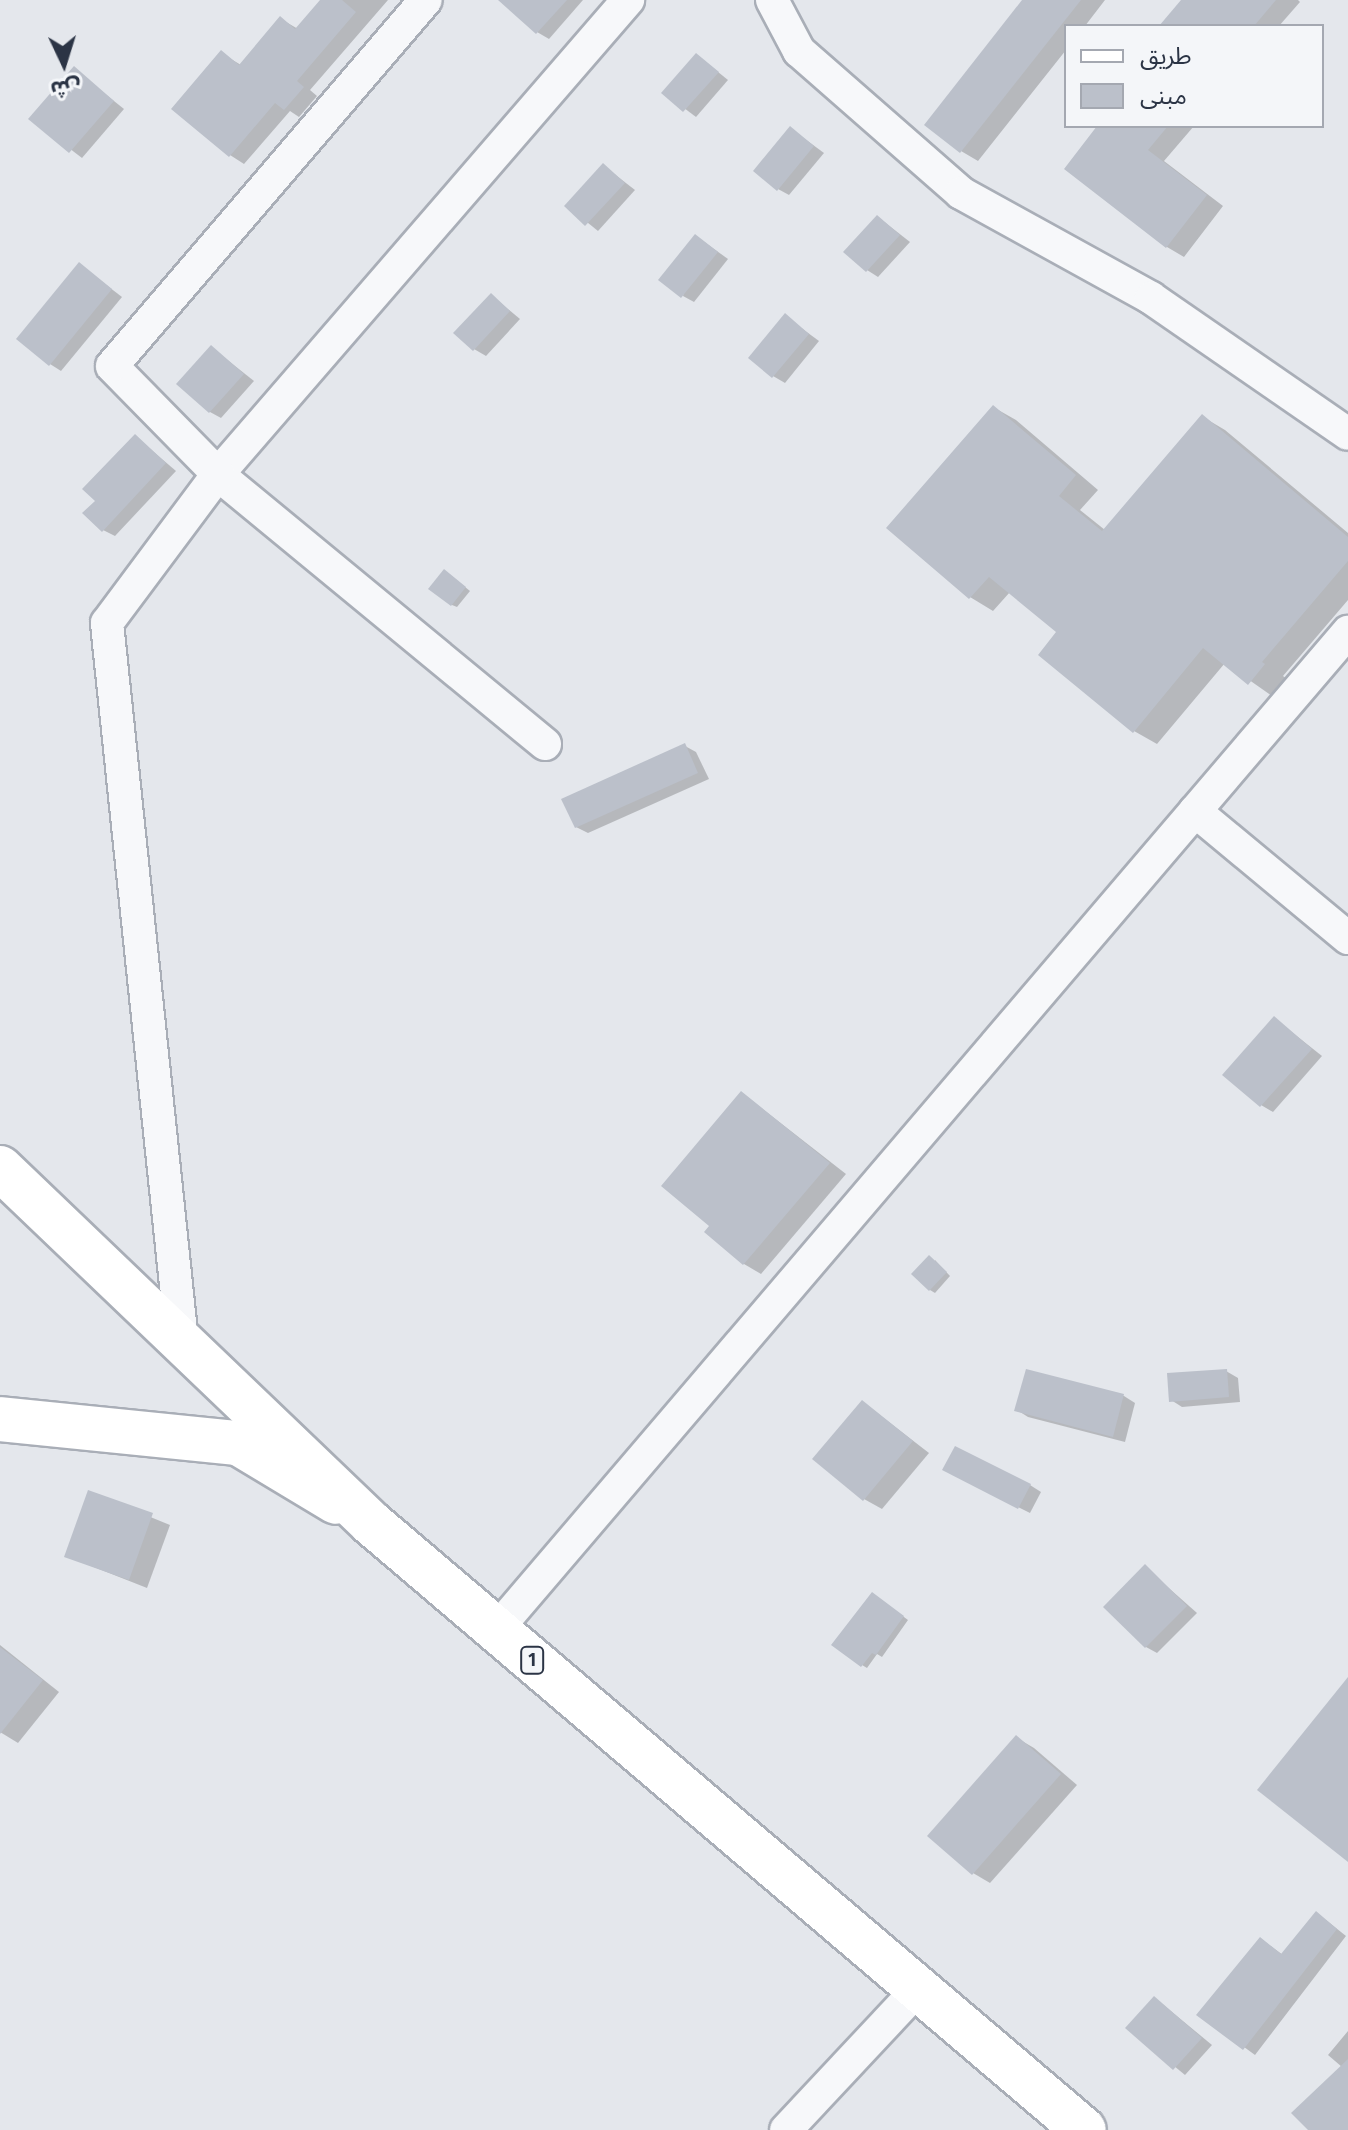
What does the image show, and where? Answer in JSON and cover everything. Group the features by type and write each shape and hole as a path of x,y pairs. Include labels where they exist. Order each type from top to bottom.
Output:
{"main road":[{"name":"1","path":"0,1168 371,1523 1084,2130"},
{"path":"0,1419 238,1443 371,1523"}],"street":[{"path":"426,0 112,366 218,474 545,744"},
{"path":"182,1342 107,623 218,474 628,0"},
{"path":"772,0 799,51 961,193 1151,298 1348,434"},
{"path":"497,1629 1348,632"},
{"path":"1195,811 1348,938"},
{"path":"786,2130 918,1989"}],"building":[{"path":"320,0 342,0 356,12 297,81 304,87 284,110 275,103 229,157 171,109 221,50 239,65 280,16 295,29"},
{"path":"498,0 567,0 536,34"},
{"path":"1022,0 1081,0 960,153 924,125"},
{"path":"1181,0 1276,0 1256,24 1161,24"},
{"path":"696,53 719,72 683,112 661,93"},
{"path":"74,66 114,101 69,153 28,119"},
{"path":"790,126 814,146 777,191 753,171"},
{"path":"1095,128 1166,128 1148,150 1207,195 1166,248 1064,169"},
{"path":"603,163 625,183 585,226 564,206"},
{"path":"877,215 900,235 866,272 843,252"},
{"path":"695,234 718,252 681,298 658,280"},
{"path":"79,262 112,289 49,366 16,339"},
{"path":"491,293 510,311 473,351 453,333"},
{"path":"785,313 809,334 772,378 748,358"},
{"path":"211,345 244,374 209,413 176,384"},
{"path":"993,405 1076,475 1059,496 1102,531 1202,414 1348,537 1348,561 1262,662 1265,664 1248,685 1203,648 1133,733 1038,655 1056,632 989,577 969,599 886,528"},
{"path":"135,434 166,463 102,532 82,513 95,501 82,489"},
{"path":"444,569 466,587 451,606 428,589"},
{"path":"685,743 698,773 575,828 561,799"},
{"path":"1274,1016 1312,1049 1260,1107 1222,1075"},
{"path":"741,1091 830,1163 743,1265 704,1232 709,1226 661,1186"},
{"path":"929,1255 947,1272 929,1291 911,1274"},
{"path":"1026,1369 1124,1394 1113,1437 1014,1411"},
{"path":"1227,1369 1229,1397 1169,1402 1167,1373"},
{"path":"862,1400 913,1441 863,1501 812,1459"},
{"path":"955,1446 1031,1484 1018,1509 942,1470"},
{"path":"88,1490 153,1513 129,1580 64,1557"},
{"path":"1145,1564 1187,1606 1145,1648 1103,1607"},
{"path":"872,1592 904,1616 876,1655 872,1653 861,1667 831,1645"},
{"path":"0,1647 43,1680 0,1734"},
{"path":"1348,1677 1348,1862 1257,1790"},
{"path":"1016,1735 1061,1774 972,1875 927,1836"},
{"path":"1316,1911 1337,1929 1243,2050 1196,2015 1260,1937 1281,1954"},
{"path":"1154,1996 1202,2038 1173,2070 1125,2028"},
{"path":"1348,2059 1348,2130 1308,2130 1291,2113"}]}
